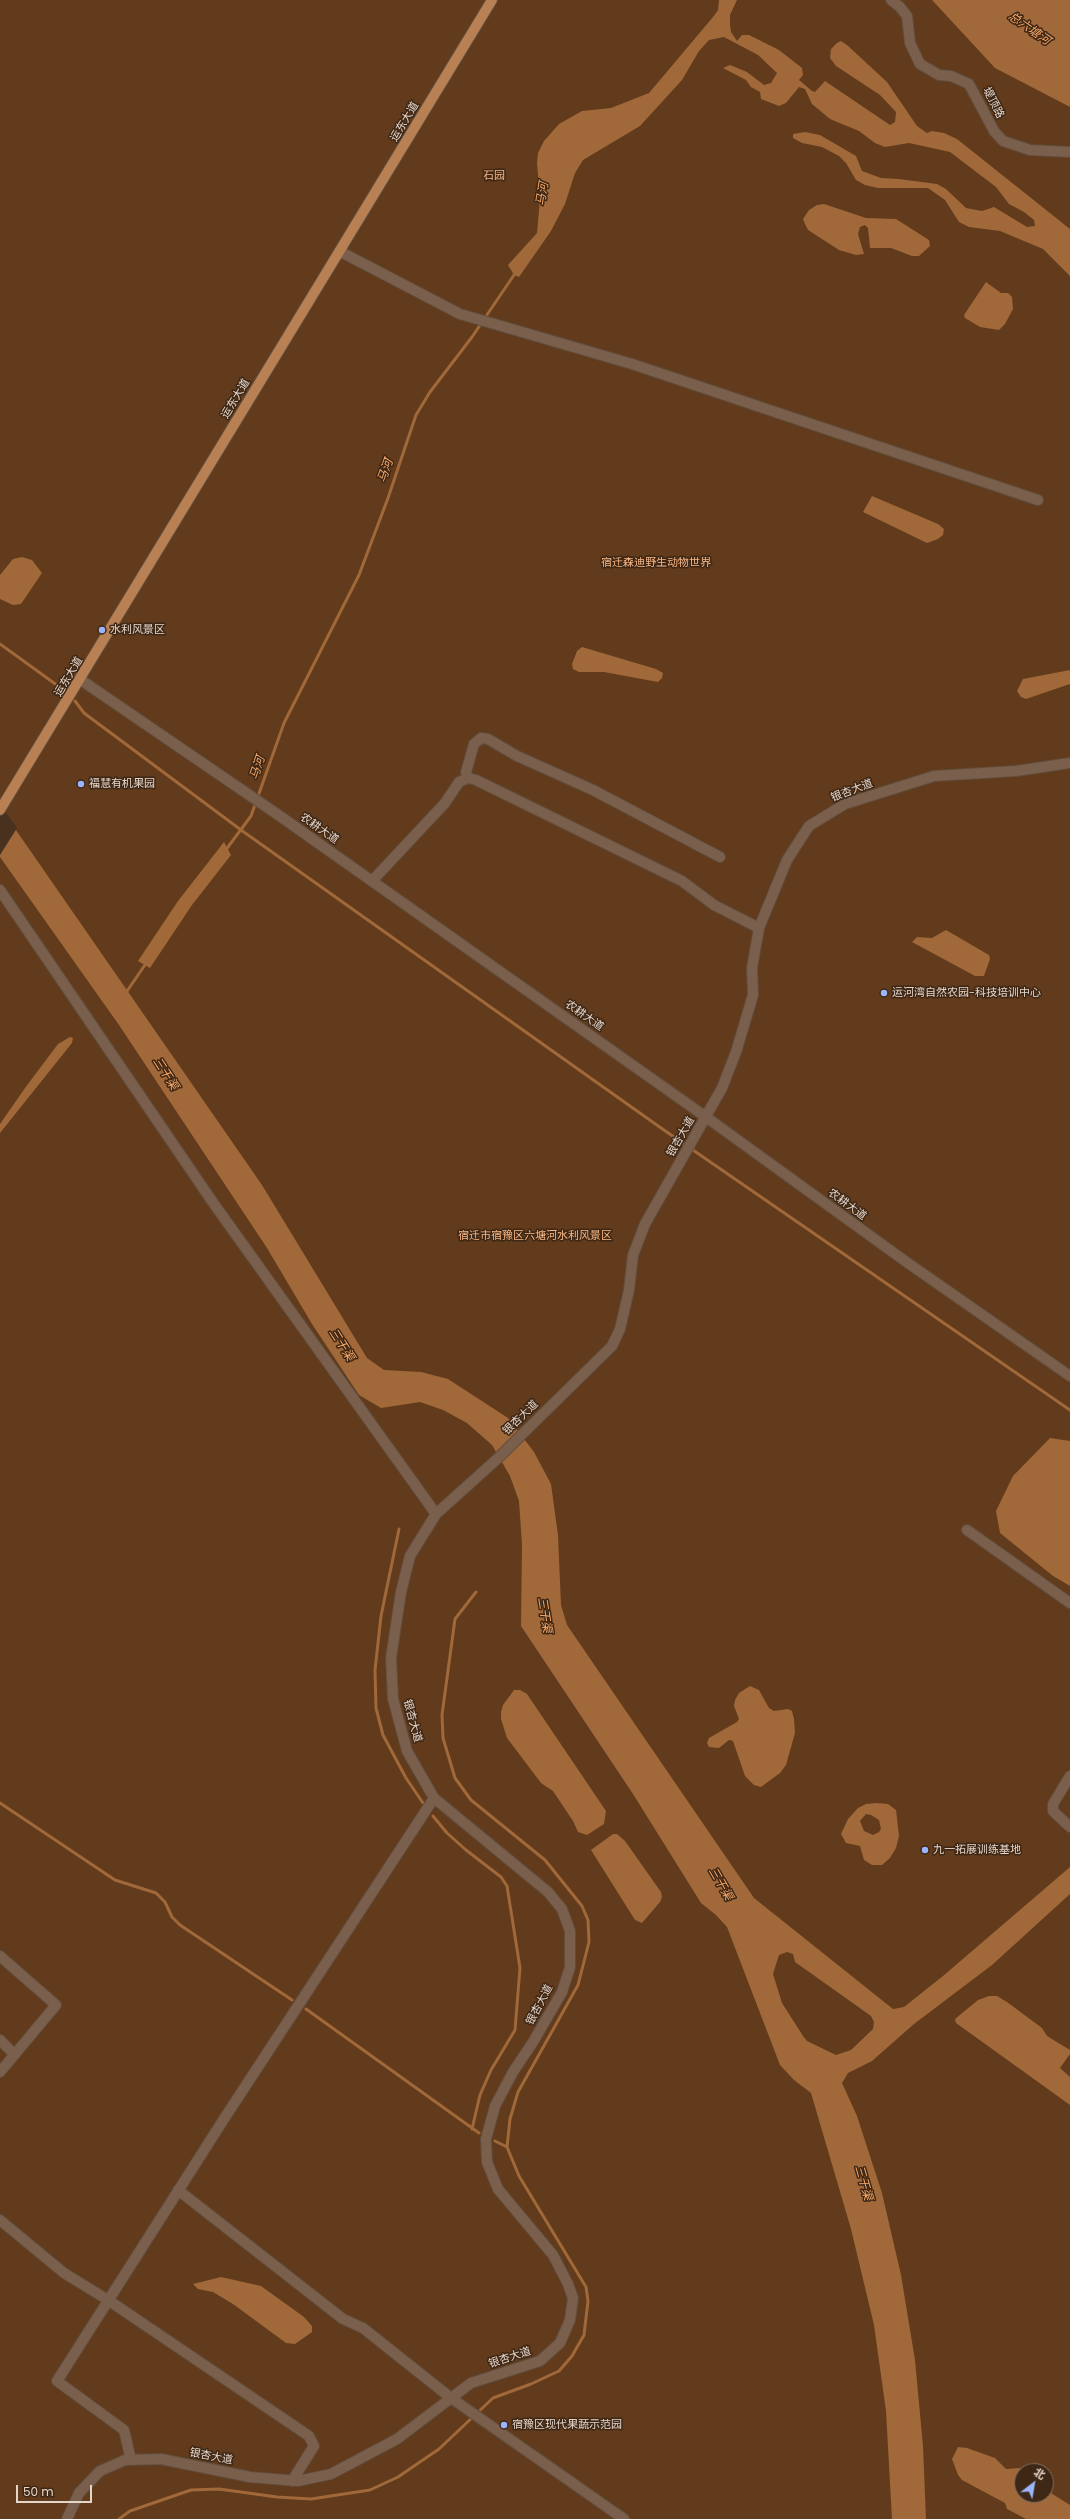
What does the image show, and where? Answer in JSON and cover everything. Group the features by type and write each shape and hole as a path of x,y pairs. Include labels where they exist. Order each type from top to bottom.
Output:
{"main road":[{"name":"运东大道","path":"0,810 81,680 280,348 341,252 492,0"}],"street":[{"name":"堤顶路","path":"891,0 900,6 907,16 910,43 920,64 939,75 951,76 969,84 994,131 1003,141 1030,150 1070,152"},
{"path":"341,252 460,314 632,364 1038,500"},
{"name":"农耕大道","path":"81,680 277,814 706,1117 905,1262 1070,1376"},
{"path":"468,778 466,772 474,744 480,738 488,739 517,756 593,790 720,857"},
{"name":"银杏大道","path":"66,2519 79,2493 100,2471 125,2460 162,2459 250,2476 292,2480 332,2474 398,2438 453,2400 471,2384 540,2361 560,2343 570,2320 573,2298 562,2269 553,2254 498,2189 487,2162 486,2139 495,2106 513,2072 533,2042 562,1992 570,1967 567,1920 562,1909 548,1892 434,1798 407,1751 393,1699 391,1658 401,1592 410,1556 436,1514 496,1460 612,1346 621,1324 633,1255 646,1224 722,1088 736,1052 753,995 752,968 759,928 787,860 809,826 823,815 844,804 934,776 1016,771 1070,763"},
{"path":"372,881 445,803 459,782 468,778 476,780 682,881 714,905 759,928"},
{"path":"0,890 214,1204 436,1514"},
{"path":"967,1530 1070,1602"},
{"path":"1070,1776 1053,1804 1053,1811 1070,1827"},
{"path":"131,2460 124,2430 57,2381 178,2190 434,1798"},
{"path":"0,1956 56,2005 0,2072"},
{"path":"0,2040 14,2054"},
{"path":"178,2190 343,2319 363,2328 453,2400 624,2519"},
{"path":"0,2220 64,2273 108,2300 309,2436 314,2446 292,2480"}],"green space":[{"name":"宿迁市宿豫区六塘河水利风景区","path":"0,0 1070,0 1070,2519 0,2519"}],"water":[{"path":"719,0 737,0 730,15 730,25 731,32 737,41 742,35 749,35 779,50 802,68 803,75 799,80 812,91 815,92 825,81 890,125 895,122 896,112 880,95 836,66 830,58 831,49 837,43 841,41 847,45 887,82 917,126 927,133 932,131 944,133 957,139 1070,229 1070,276 1043,249 1000,231 969,227 959,222 945,200 928,188 878,188 865,185 856,180 846,163 839,156 822,147 802,143 793,138 793,134 805,132 820,135 856,156 862,171 881,178 937,184 946,189 966,208 982,211 994,207 1027,227 1035,226 1034,220 1024,212 1009,204 996,187 950,152 909,143 885,147 875,143 859,131 830,119 812,104 805,89 799,87 786,103 779,106 761,99 760,92 751,87 746,80 723,68 730,65 747,72 764,85 771,83 777,73 758,55 724,37 709,40 699,51 682,80 640,126 583,160 575,173 565,204 551,231 519,277 514,275 508,265 537,233 540,199 537,163 538,153 544,141 559,124 582,111 611,108 649,93 713,17 718,10"},
{"name":"总六塘河","path":"932,0 1070,0 1070,107 995,68"},
{"path":"824,204 866,218 896,219 929,240 930,246 919,256 912,256 891,248 870,248 868,228 865,225 860,227 858,234 864,254 856,255 839,250 808,230 803,219 809,210 817,205"},
{"path":"986,282 1001,293 1008,293 1012,297 1013,309 1005,324 999,330 980,327 965,318 964,315"},
{"path":"872,496 938,524 944,529 943,535 938,539 927,543 863,512"},
{"path":"22,557 32,560 42,573 21,604 13,605 0,599 0,575 13,559"},
{"path":"582,647 656,669 663,673 662,678 658,682 604,672 579,672 573,669 572,664 577,651"},
{"path":"1070,670 1070,684 1026,699 1021,697 1017,691 1023,679"},
{"name":"三干渠","path":"0,807 262,1185 367,1358 384,1370 421,1372 448,1379 508,1418 534,1452 551,1484 558,1535 561,1605 567,1625 754,1898 893,2009 904,2007 943,1976 1070,1867 1070,1894 992,1965 914,2024 872,2061 848,2073 842,2083 857,2116 882,2193 901,2275 915,2360 923,2446 926,2519 892,2519 886,2411 874,2325 851,2229 811,2093 794,2080 780,2065 727,1927 716,1915 701,1903 633,1794 521,1626 522,1545 519,1501 510,1476 492,1445 467,1423 443,1410 420,1402 381,1408 359,1395 312,1324 267,1248 119,1025 0,857","holes":["787,1952 793,1954 795,1962 871,2016 874,2022 873,2029 851,2050 836,2055 807,2041 782,2003 773,1974 779,1955"]},
{"path":"224,842 231,855 192,905 150,968 138,961 178,901"},
{"path":"946,930 989,955 990,959 984,976 975,976 912,942 917,937 932,938"},
{"path":"70,1037 73,1038 72,1043 0,1133 0,1124 25,1088 58,1044"},
{"path":"1050,1438 1070,1441 1070,1586 1053,1576 1000,1533 996,1511 1013,1476"},
{"path":"750,1686 759,1690 769,1708 774,1711 788,1709 792,1711 794,1719 795,1733 786,1765 780,1773 761,1787 754,1785 745,1776 733,1741 729,1740 719,1748 709,1747 707,1743 709,1738 737,1722 739,1719 734,1706 735,1700 739,1693"},
{"path":"514,1690 520,1690 527,1694 606,1811 604,1824 587,1835 578,1832 573,1821 553,1791 541,1783 507,1738 501,1719 501,1712 503,1705"},
{"path":"866,1804 888,1804 896,1810 899,1836 896,1848 890,1858 882,1865 872,1865 864,1860 860,1846 846,1843 841,1834 848,1819 858,1808","holes":["866,1814 879,1820 881,1829 873,1835 864,1831 860,1821"]},
{"path":"613,1834 617,1834 625,1841 661,1892 662,1897 660,1902 642,1923 635,1920 591,1850"},
{"path":"989,1996 997,1996 1007,2002 1042,2028 1047,2036 1070,2050 1070,2054 1060,2068 1070,2077 1070,2105 956,2023 955,2019 978,2000"},
{"path":"221,2277 261,2286 304,2317 312,2326 312,2332 295,2344 286,2343 233,2304 213,2292 198,2289 193,2284"},
{"path":"958,2447 967,2448 995,2458 1006,2469 1014,2468 1014,2503 1054,2503 1054,2495 1070,2505 1070,2519 1026,2519 1007,2509 1005,2503 962,2480 958,2475 952,2459"}],"pier":[{"path":"1,806 17,828 0,855 0,807"}],"waterway":[{"name":"马河","path":"225,851 251,816 284,723 359,575 388,498 416,415 430,392 472,337 516,272"},
{"path":"0,644 65,691"},
{"path":"75,701 84,713 241,830 661,1128 1070,1410"},
{"name":"马河","path":"125,994 147,962"},
{"path":"399,1529 381,1616 375,1670 376,1708 383,1735 406,1778 423,1803"},
{"path":"119,2519 130,2511 191,2490 219,2489 277,2497 311,2499 370,2490 398,2477 439,2449 493,2398 531,2384 559,2371 572,2356 584,2335 588,2301 586,2287 519,2176 507,2147 510,2119 518,2092 578,1985 589,1942 588,1920 582,1906 545,1860 471,1800 455,1778 443,1738 442,1715 455,1619 476,1592"},
{"path":"0,1803 115,1880 156,1893 165,1902 172,1917 180,1925 292,2000"},
{"path":"433,1816 447,1833 501,1877 507,1886 520,1968 515,2030 491,2070 480,2095 472,2129"},
{"path":"306,2009 479,2133"},
{"path":"495,2141 507,2147"}],"place":[{"name":"水利风景区","path":"102,630"},
{"name":"福慧有机果园","path":"81,784"},
{"name":"运河湾自然农园-科技培训中心","path":"884,993"},
{"name":"九一拓展训练基地","path":"925,1850"},
{"name":"宿豫区现代果蔬示范园","path":"504,2425"}],"park label":[{"name":"石园","path":"494,176"},
{"name":"宿迁森迪野生动物世界","path":"656,563"}]}
